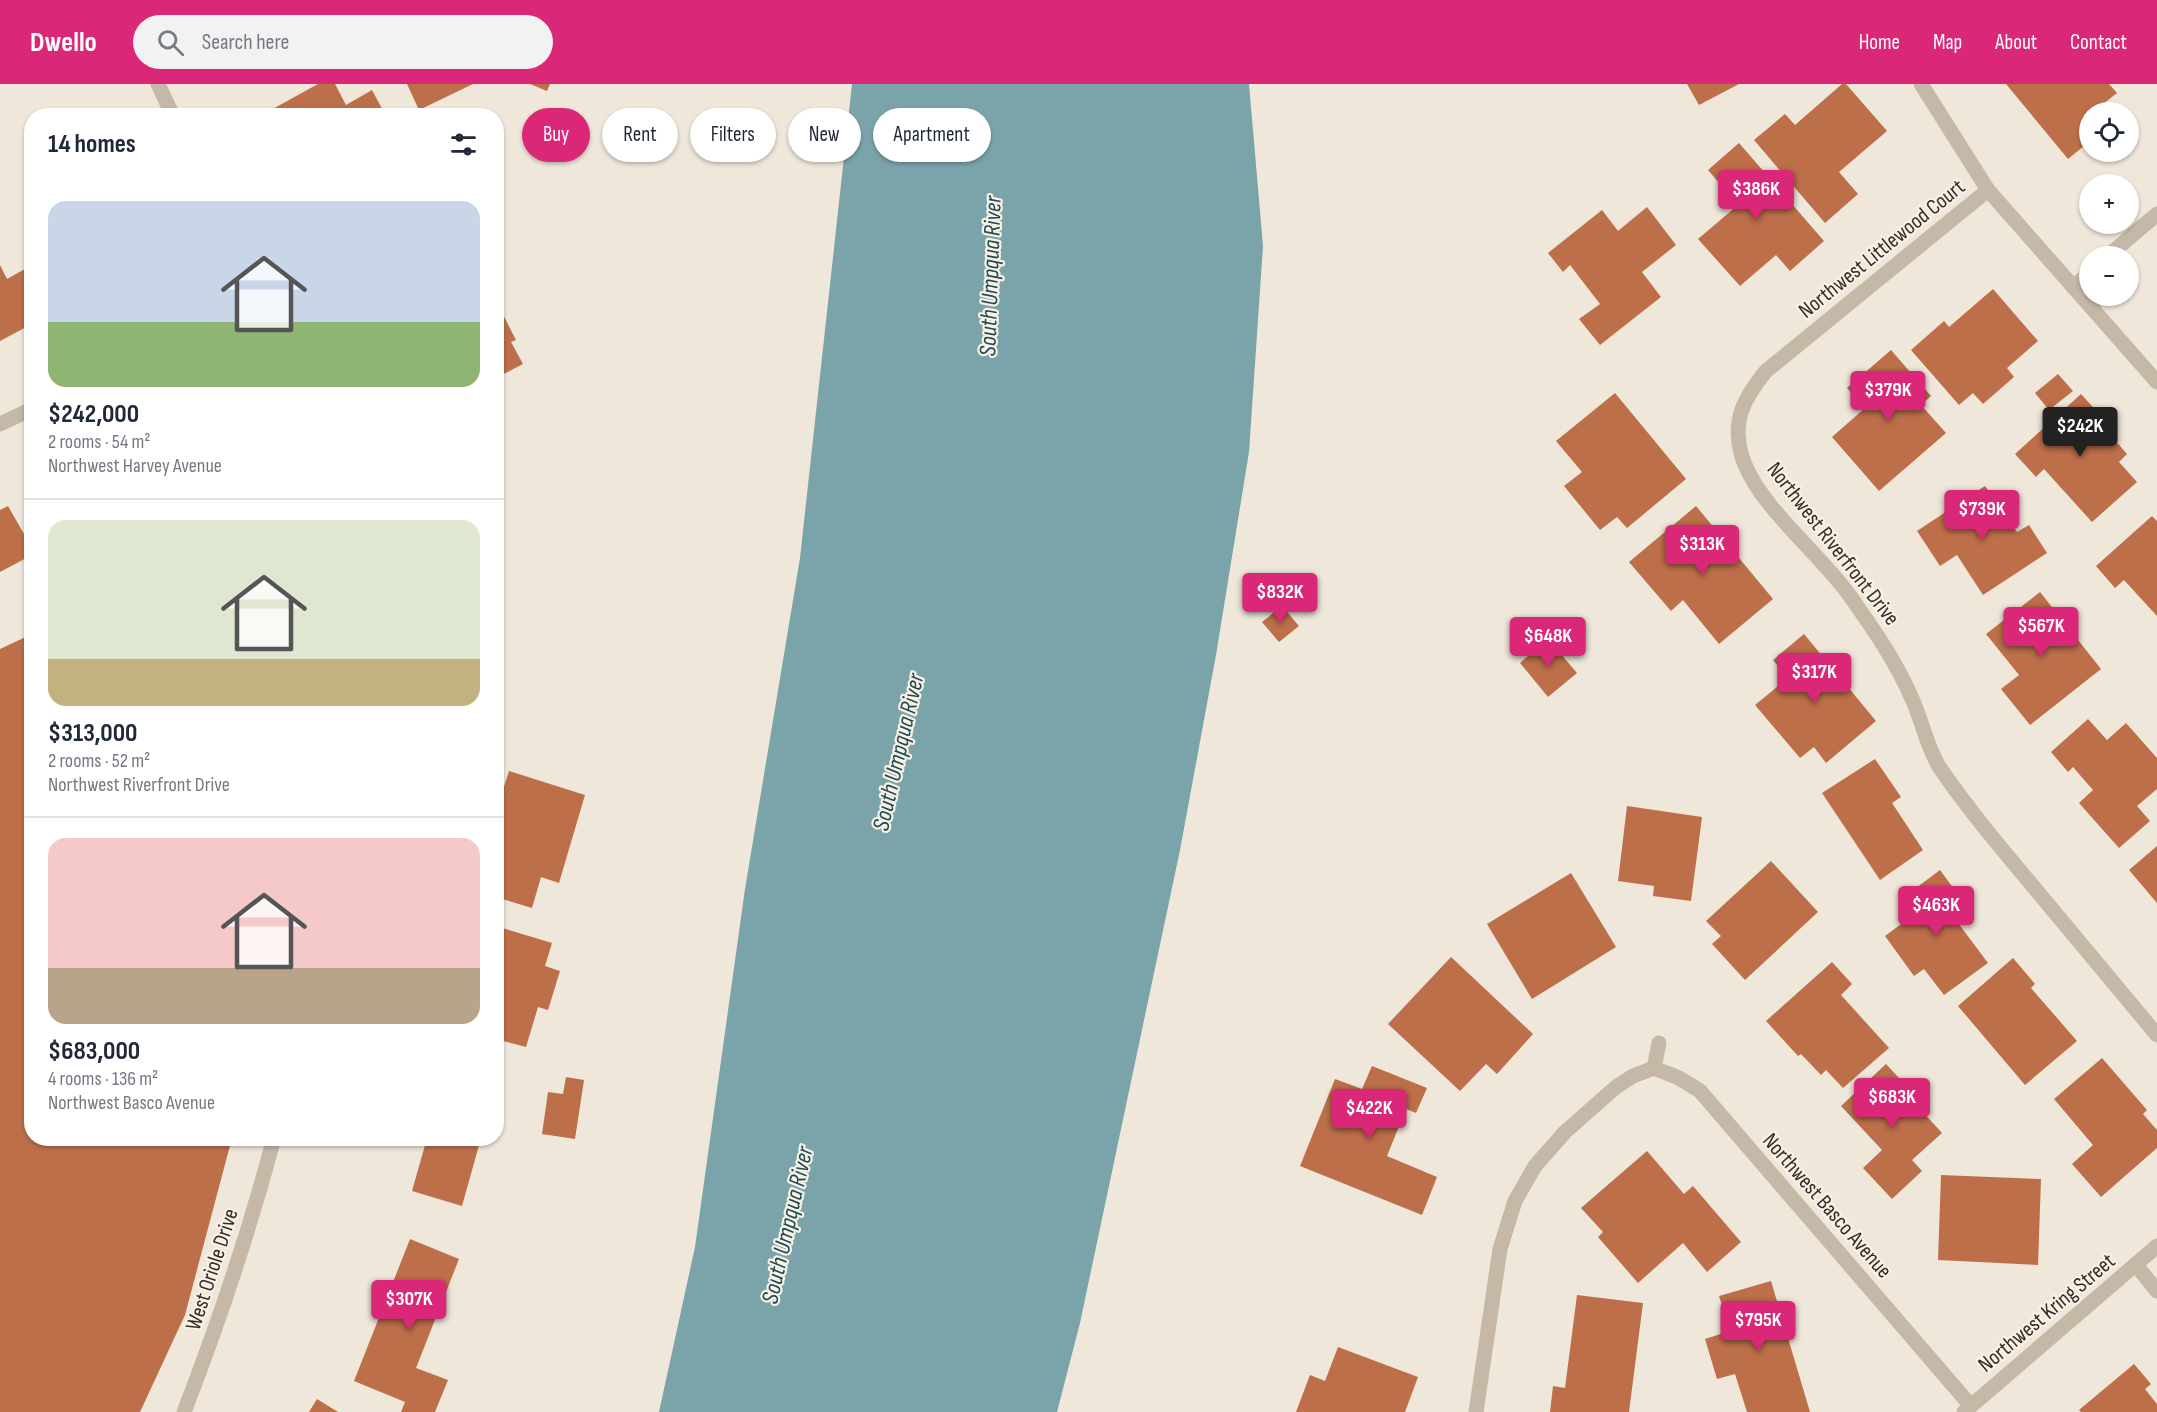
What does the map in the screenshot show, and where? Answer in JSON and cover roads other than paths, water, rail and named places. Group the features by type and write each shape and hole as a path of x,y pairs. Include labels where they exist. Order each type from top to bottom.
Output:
{"street":[{"path":"158,84 169,108"},
{"path":"1921,84 1988,190 2157,382"},
{"name":"Northwest Littlewood Court","path":"1802,340 1988,190"},
{"path":"2120,246 2157,214"},
{"path":"2073,287 2079,282"},
{"name":"Northwest Riverfront Drive","path":"1802,340 1766,371 1749,392 1741,413 1737,434 1742,456 1751,477 1766,499 1847,592 1885,646 1913,700 1938,765 1945,775 1979,821 2157,1035"},
{"path":"0,424 24,413"},
{"path":"1476,1412 1500,1249 1515,1201 1535,1166 1565,1132 1616,1087 1633,1076 1654,1068 1659,1043"},
{"name":"Northwest Basco Avenue","path":"1654,1068 1679,1078 1700,1091 1968,1409"},
{"name":"West Oriole Drive","path":"184,1412 214,1334 251,1222 272,1146"},
{"name":"Northwest Kring Street","path":"1968,1409 2157,1246"},
{"path":"2136,1265 2157,1291"}],"water":[{"name":"South Umpqua River","path":"852,84 1249,84 1263,246 1249,452 1216,655 1180,850 1080,1323 1057,1412 659,1412 695,1247 745,889 800,558 843,162 861,162 861,108 849,108"}]}
